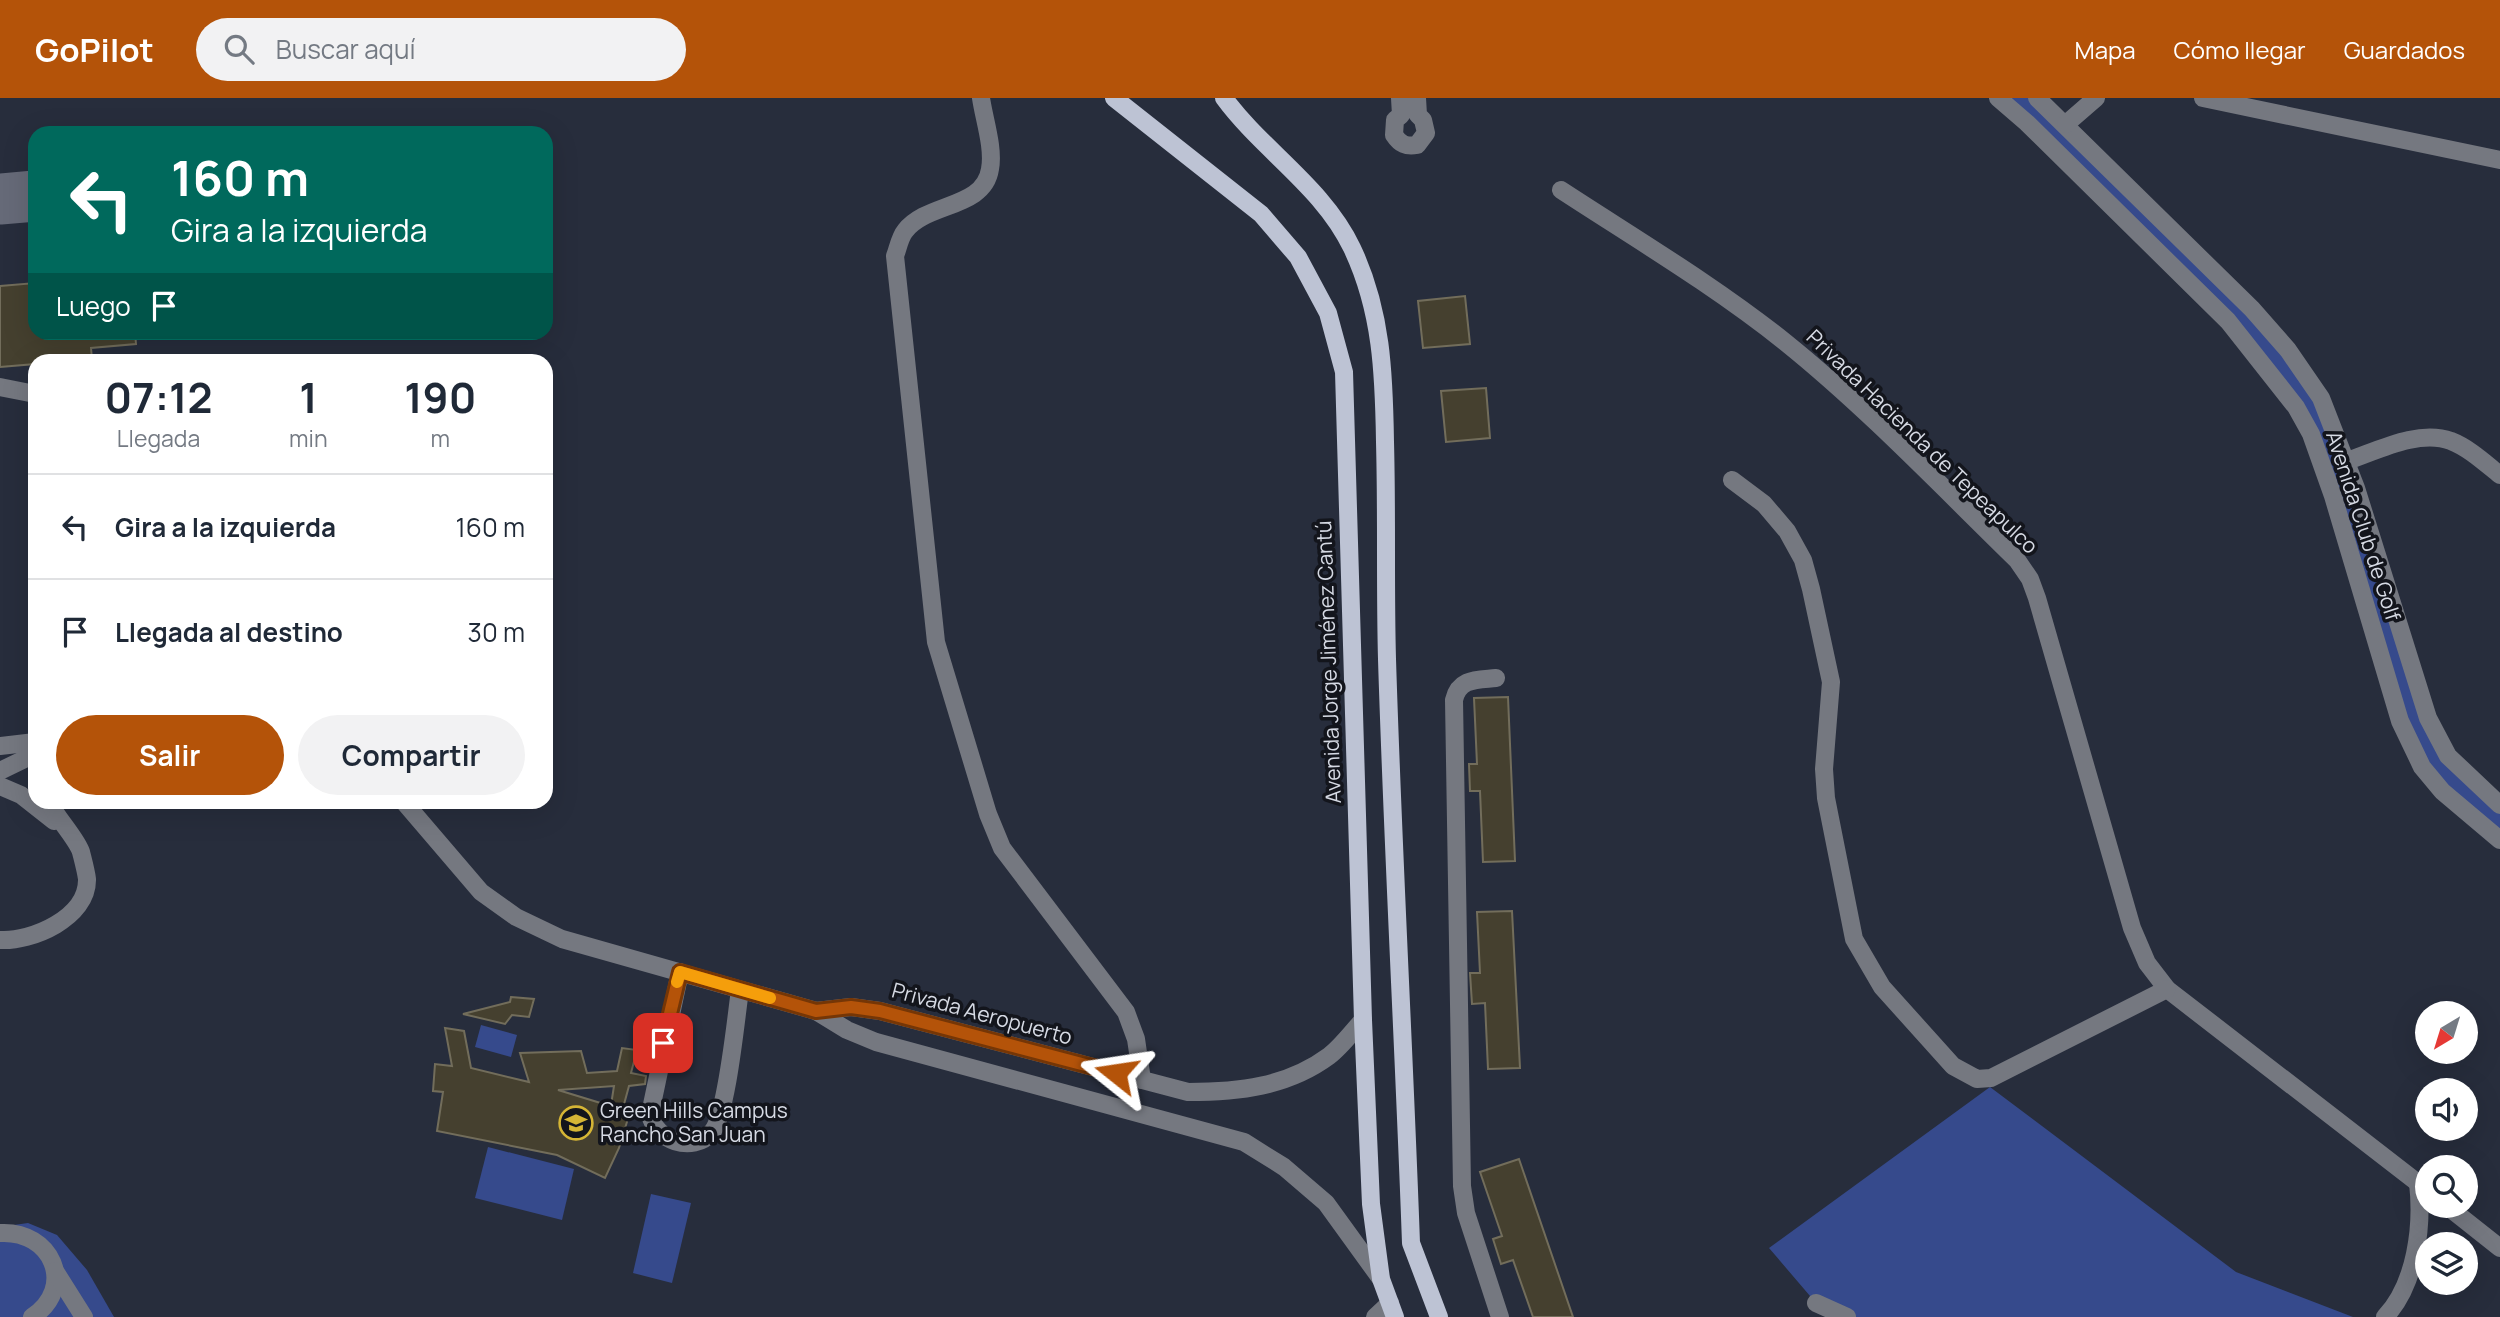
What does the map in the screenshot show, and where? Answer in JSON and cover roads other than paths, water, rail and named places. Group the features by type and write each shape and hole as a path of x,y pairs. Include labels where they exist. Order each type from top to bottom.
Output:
{"main road":[{"name":"Avenida Jorge Jiménez Cantú","path":"1114,98 1261,214 1298,257 1328,313 1344,372 1371,1205 1381,1279 1393,1310"},
{"path":"1224,98 1234,112 1308,184 1352,246 1372,297 1378,324 1384,375 1387,669 1411,1243 1439,1317"}],"street":[{"path":"981,98 991,165 988,181 973,195 924,215 905,231 895,256 936,642 988,814 1002,848 1126,1012 1136,1039 1142,1080"},
{"path":"1400,98 1401,115 1395,120 1394,135 1403,145 1410,146 1417,145 1426,132 1423,120 1418,115 1417,98"},
{"name":"Avenida Club de Golf","path":"1998,98 2027,123 2228,321 2264,363 2311,434 2333,496 2400,721 2422,767 2464,812 2500,840"},
{"name":"Avenida Club de Golf","path":"2038,98 2252,309 2288,350 2315,388 2347,461 2428,718 2448,756 2500,805"},
{"path":"2066,124 2096,98"},
{"path":"2203,98 2500,160"},
{"name":"Privada Hacienda de Tepeapulco","path":"1561,190 1749,314 1783,340 1850,398 2017,560 2030,579 2037,598 2132,928 2147,963 2167,989 2415,1180"},
{"path":"0,387 28,391"},
{"path":"2311,434 2333,426"},
{"path":"2347,461 2404,441 2427,438 2450,440 2500,475"},
{"path":"1732,480 1764,504 1787,531 1803,560 1831,682 1824,769 1826,798 1854,939 1882,987 1953,1066 1977,1079 1992,1077 2167,989"},
{"path":"2333,496 2356,488"},
{"path":"1496,678 1463,683 1456,690 1454,700 1462,1186 1466,1213 1500,1317"},
{"path":"0,746 28,743"},
{"path":"0,772 28,758"},
{"path":"0,786 28,800"},
{"path":"2464,812 2480,789"},
{"path":"0,940 28,938 60,922 82,896 87,881 80,849 64,830 39,809"},
{"path":"53,809 64,830"},
{"name":"Privada Aeropuerto","path":"410,809 481,892 516,917 562,939 816,1011 847,1030 876,1042 1244,1142 1284,1167 1326,1203 1381,1279"},
{"path":"680,972 650,1114 657,1131 675,1142 700,1140 713,1131 722,1100 740,990"},
{"name":"Privada Aeropuerto","path":"816,1011 851,1007 880,1011 1188,1092 1229,1092 1284,1081 1329,1056 1363,1020"},
{"name":"Privada Hacienda de Tepeapulco","path":"2385,1317 2403,1289 2410,1268 2419,1218"},
{"path":"2462,1218 2500,1248"},
{"path":"0,1233 16,1232 35,1239 48,1253 55,1271 84,1317"},
{"path":"32,1317 47,1304 54,1289 55,1271"},
{"path":"1816,1303 1847,1317"},
{"path":"1375,1317 1393,1310"}],"place":[{"name":"Green Hills Campus Rancho San Juan","path":"576,1123"}]}
